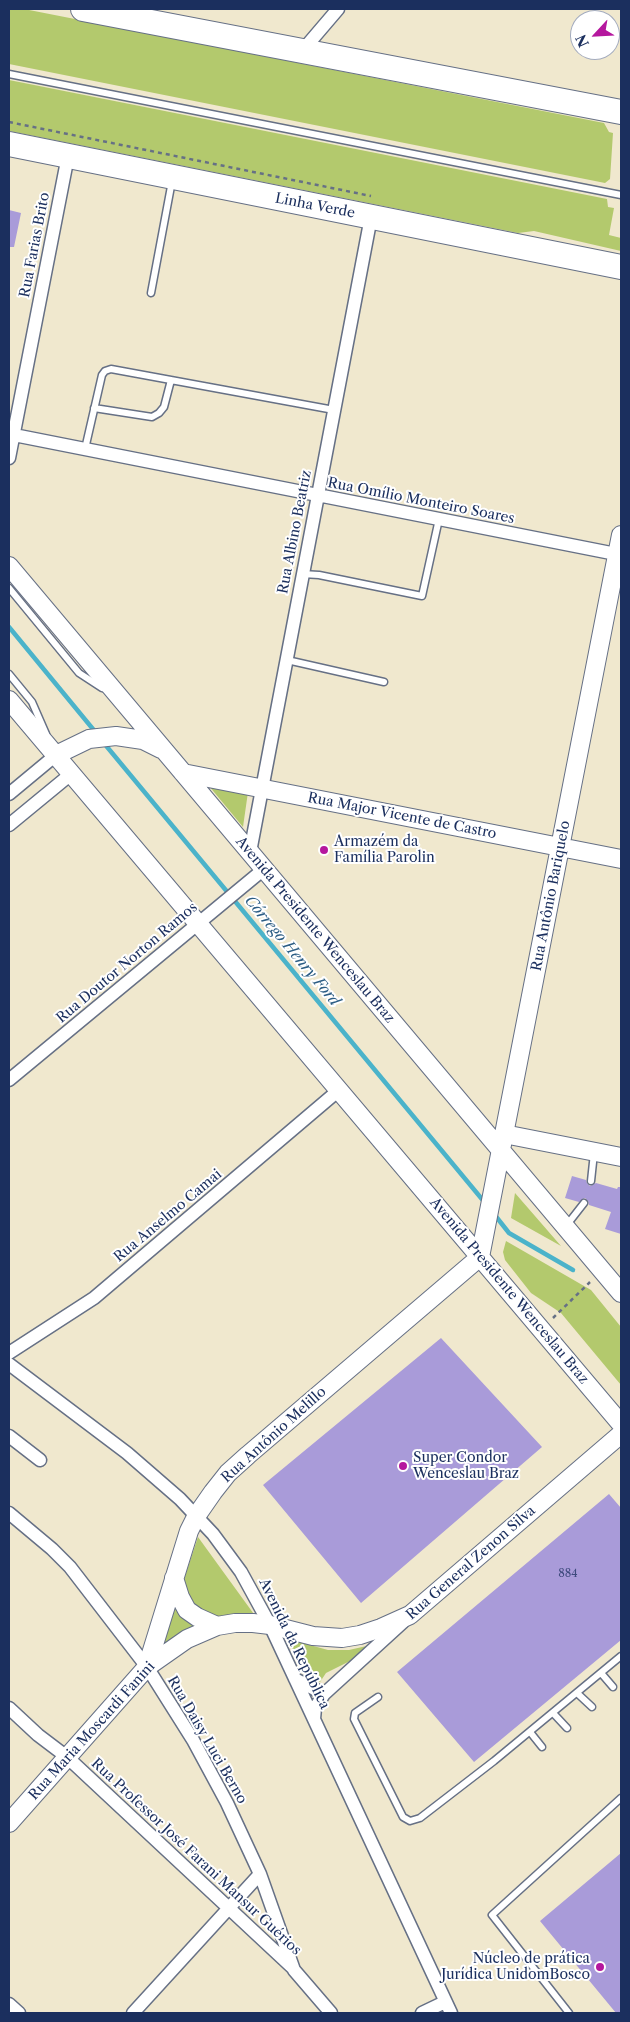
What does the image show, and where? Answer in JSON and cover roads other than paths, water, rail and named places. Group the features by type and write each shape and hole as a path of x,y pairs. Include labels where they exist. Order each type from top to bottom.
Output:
{"highway":[{"path":"83,9 621,112"},
{"name":"Linha Verde","path":"9,144 621,267"}],"main road":[{"name":"Rua Antônio Bariquelo","path":"480,1257 619,555 621,535"},
{"name":"Avenida Presidente Wenceslau Braz","path":"9,566 264,869 503,1143 565,1227 621,1294"},
{"name":"Avenida Presidente Wenceslau Braz","path":"9,700 60,753 71,774 204,919 339,1090 621,1424"},
{"path":"60,753 89,739 116,736 143,740 163,750"},
{"name":"Rua Major Vicente de Castro","path":"183,772 621,859"},
{"path":"503,1143 594,1152 621,1157"},
{"name":"Rua Antônio Melillo","path":"147,1667 183,1548 196,1515 228,1474 480,1257"},
{"name":"Rua General Zenon Silva","path":"410,1615 621,1434"},
{"path":"174,1578 180,1597 187,1610 217,1626"},
{"name":"Rua Maria Moscardi Fanini","path":"9,1823 147,1667 187,1639 217,1626 235,1623 270,1625 313,1636 342,1638 374,1630 410,1615"}],"street":[{"path":"302,50 338,9"},
{"name":"Rua Farias Brito","path":"9,458 11,435 68,156"},
{"name":"Rua Albino Beatriz","path":"250,852 285,659 371,217"},
{"name":"Rua Omílio Monteiro Soares","path":"11,435 619,555"},
{"path":"9,794 60,753"},
{"path":"9,825 71,774"},
{"name":"Rua Doutor Norton Ramos","path":"9,1080 264,869"},
{"name":"Rua Anselmo Camai","path":"9,1353 94,1298 339,1090"},
{"path":"602,1270 621,1279"},
{"name":"Avenida da República","path":"9,1364 127,1453 196,1515 241,1572 270,1625 448,2008"},
{"path":"9,1436 40,1460"},
{"name":"Rua Daisy Luci Berno","path":"9,1513 52,1549 70,1567 147,1667 212,1774 260,1874 294,1970 331,2013"},
{"name":"Rua General Zenon Silva","path":"314,1719 315,1708 324,1694 410,1615"},
{"path":"295,1679 324,1694"},
{"name":"Rua Professor José Farani Mansur Guérios","path":"9,1708 38,1735 67,1757 294,1970"},
{"path":"133,2013 260,1874"},
{"path":"9,2004 19,2013"},
{"path":"422,2013 448,2008"}],"lane":[{"path":"9,74 621,195"},
{"path":"151,293 172,177"},
{"path":"85,450 102,376 105,371 111,369 334,410"},
{"path":"94,408 152,416 159,413 164,407 171,380"},
{"path":"302,574 319,575 422,596 439,520"},
{"path":"9,588 79,673 122,701"},
{"path":"285,659 384,682"},
{"path":"9,674 32,702 60,753"},
{"path":"591,1181 594,1152"},
{"path":"565,1227 584,1203"},
{"path":"378,1697 355,1713 354,1719 403,1817 410,1821 420,1818 530,1732 621,1656"},
{"path":"601,1673 613,1686"},
{"path":"577,1692 592,1707"},
{"path":"552,1713 567,1728"},
{"path":"530,1732 542,1746"},
{"path":"569,2013 492,1915 621,1798"}],"waterway":[{"name":"Córrego Henry Ford","path":"9,627 97,734"},
{"name":"Córrego Henry Ford","path":"103,742 486,1204"},
{"name":"Córrego Henry Ford","path":"494,1214 509,1233 573,1270"}],"place":[{"name":"Armazém da Família Parolin","path":"324,850"},
{"name":"Super Condor Wenceslau Braz","path":"403,1466"},
{"name":"Núcleo de prática Jurídica UnidomBosco","path":"600,1967"}]}
